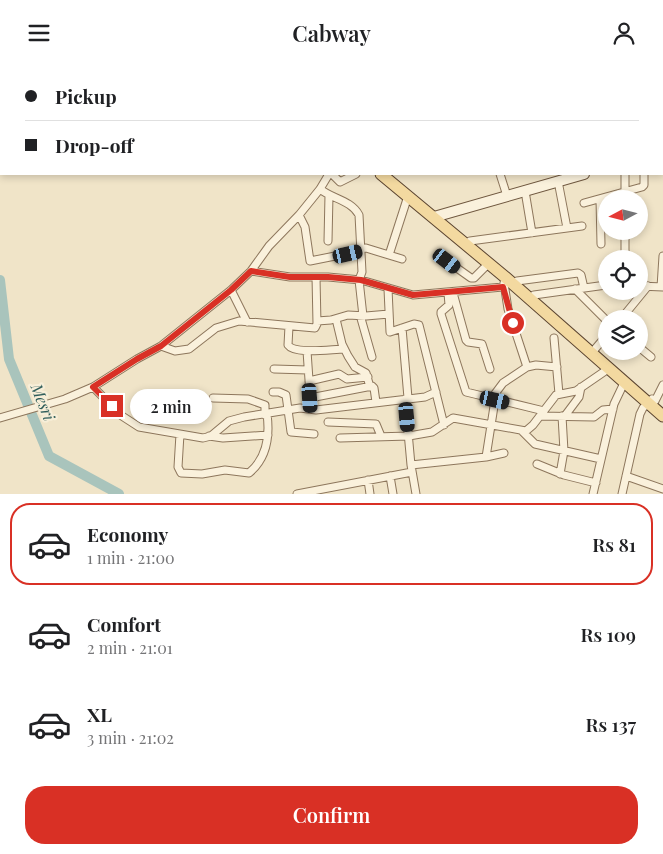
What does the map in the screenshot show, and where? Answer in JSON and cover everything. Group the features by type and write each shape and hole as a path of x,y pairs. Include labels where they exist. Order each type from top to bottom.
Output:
{"main road":[{"path":"382,175 470,241 518,281 655,403 663,416"},
{"path":"392,175 488,264 504,282 624,383 655,403"}],"street":[{"path":"0,419 65,399 93,387 161,346 231,290 251,271 269,246 300,215 329,175"},
{"path":"331,175 340,182 354,175"},
{"path":"500,175 507,196"},
{"path":"437,216 526,191 562,178 578,175"},
{"path":"625,175 625,190"},
{"path":"636,190 644,186 644,175"},
{"path":"562,178 567,228"},
{"path":"320,189 356,210 359,220 362,272 362,316 372,357"},
{"path":"526,191 532,233"},
{"path":"328,241 329,195"},
{"path":"389,255 408,196"},
{"path":"584,203 598,200"},
{"path":"300,215 305,227 310,261 366,248 402,259"},
{"path":"470,241 582,226"},
{"path":"601,240 601,244"},
{"path":"648,286 662,287 663,256"},
{"path":"447,261 469,278 472,278 488,264"},
{"path":"251,271 290,277 361,280 413,295 451,293 504,282 508,309 527,367"},
{"path":"518,281 578,273 581,275 584,288"},
{"path":"161,346 175,351 185,351 193,347 216,328 233,322 315,328 317,324 316,277"},
{"path":"534,295 598,286"},
{"path":"388,289 390,332 414,324 419,325 444,425"},
{"path":"575,289 598,311"},
{"path":"231,290 247,322"},
{"path":"451,293 466,339 468,342 482,344 490,369"},
{"path":"451,293 449,305 441,311 441,314 463,386 469,394 493,399 542,414 563,417 594,417 604,410 613,409"},
{"path":"628,310 637,300"},
{"path":"317,321 336,319 348,315 388,314"},
{"path":"336,319 344,349 354,367 366,373 370,387"},
{"path":"289,325 289,347 292,349 307,351 344,349"},
{"path":"402,328 407,399 405,436 416,494"},
{"path":"554,338 559,394"},
{"path":"307,351 311,409"},
{"path":"486,457 493,399 503,383 527,367 536,365 557,367"},
{"path":"274,369 308,369"},
{"path":"340,438 405,436 434,431 453,419 522,431 530,429 553,398 559,394 581,387 608,369"},
{"path":"309,381 337,374 347,379 368,377"},
{"path":"593,494 615,400 624,383"},
{"path":"622,494 640,414 655,403 663,385"},
{"path":"93,387 122,416 140,427 203,438 268,435"},
{"path":"310,398 370,387 374,388 376,402"},
{"path":"560,474 564,451 563,417 578,397 581,387"},
{"path":"273,392 286,395 291,432 314,434"},
{"path":"209,437 229,421 300,409 316,410 424,397 436,392"},
{"path":"180,434 178,470 184,474 202,474 225,470 249,473 260,461 265,451 268,435 265,405 248,399 214,398"},
{"path":"328,422 376,424 381,436"},
{"path":"522,431 535,444 602,459"},
{"path":"297,494 317,492 368,479 390,476 412,469 504,453"},
{"path":"537,464 560,474 596,483"},
{"path":"390,476 393,494"},
{"path":"626,476 663,489"},
{"path":"368,479 370,494"}],"waterway":[{"name":"Mesri","path":"0,280 9,359 49,456 119,494"}],"route":[{"path":"112,406 93,387 161,346 231,290 251,271 290,277 328,277 361,280 407,295 453,293 503,287 505,300 513,323"}]}
